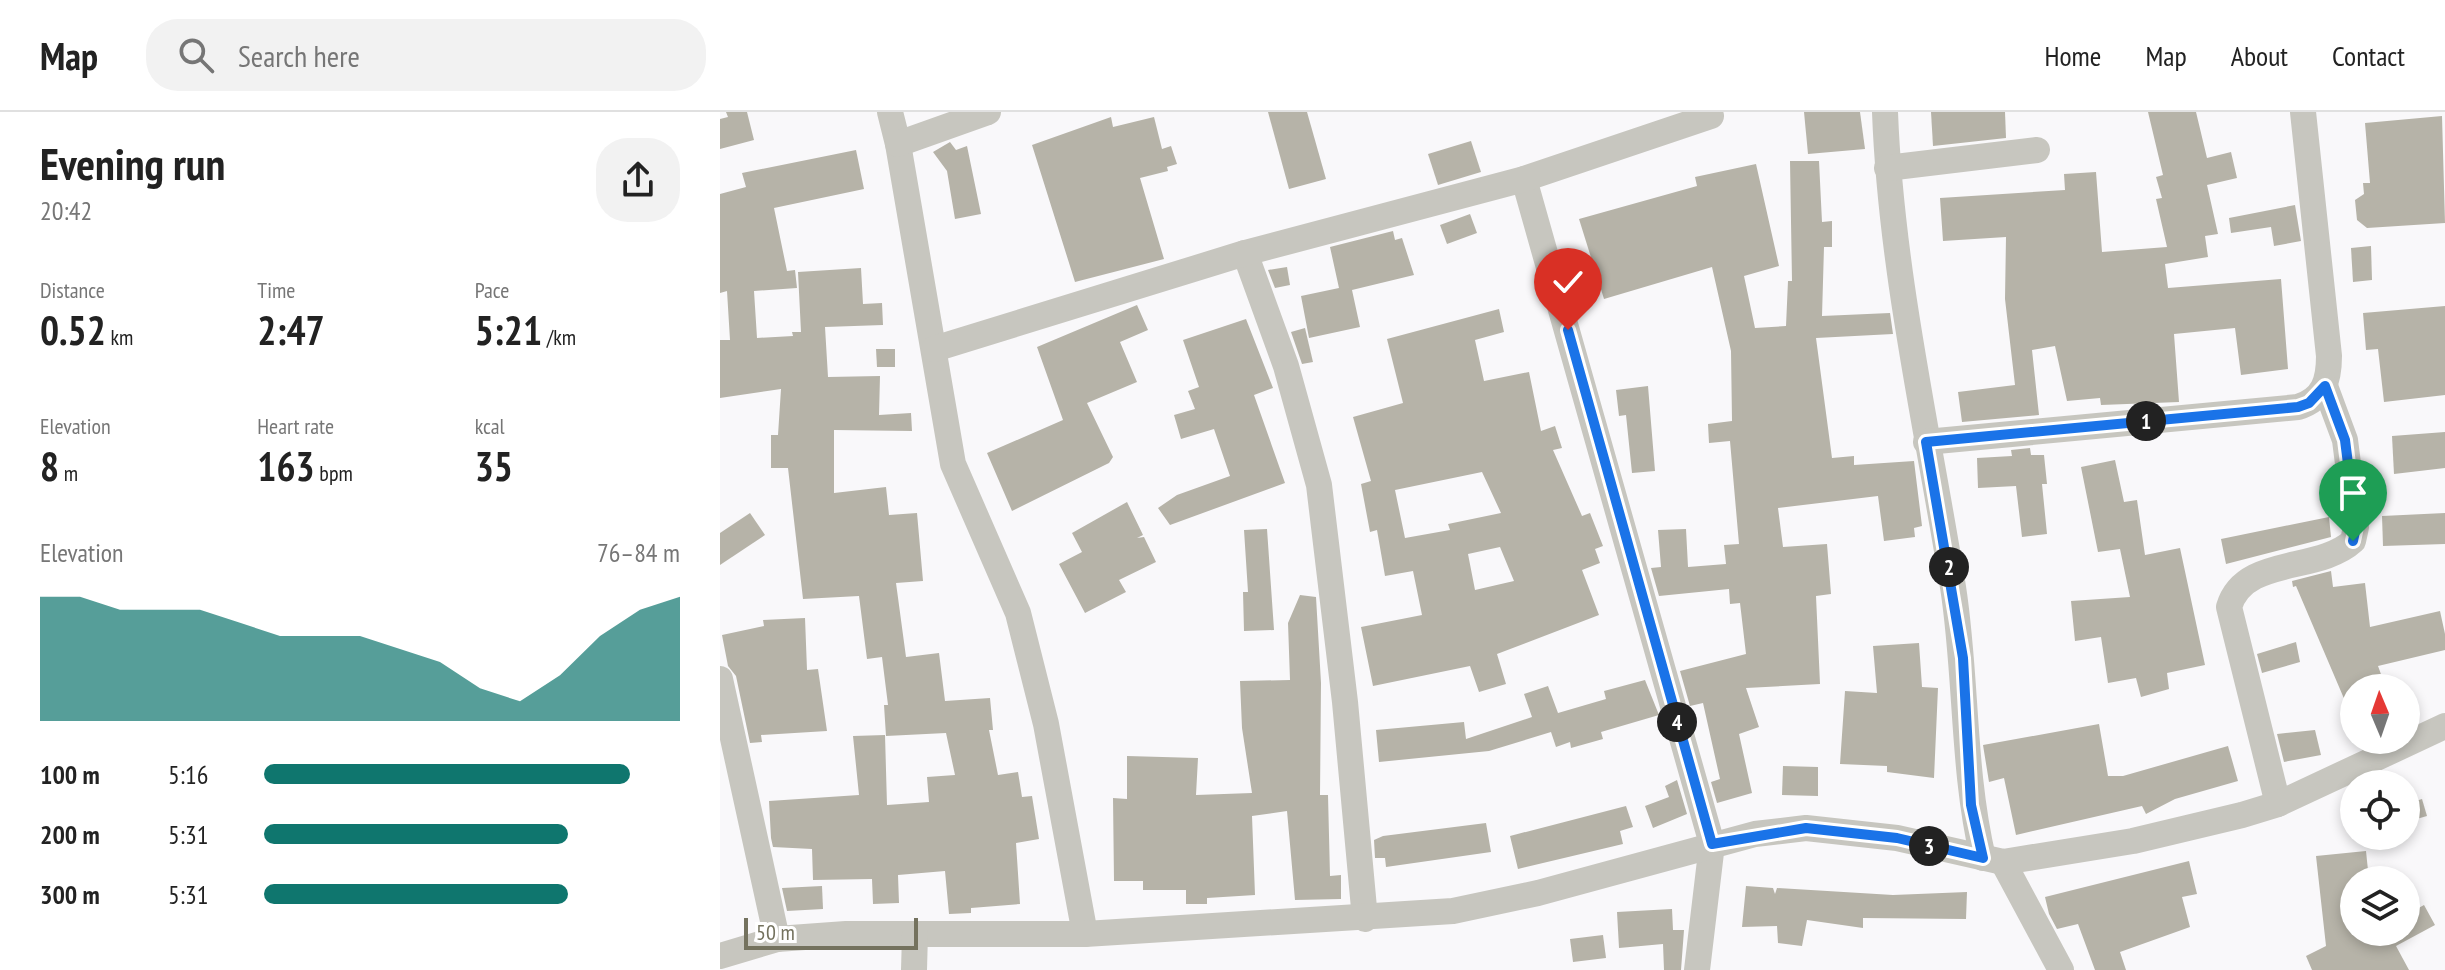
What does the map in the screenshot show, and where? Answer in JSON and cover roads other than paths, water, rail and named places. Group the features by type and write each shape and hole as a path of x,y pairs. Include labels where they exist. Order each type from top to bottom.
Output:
{"street":[{"path":"890,112 953,464 1018,613 1046,724 1085,934"},
{"path":"898,144 988,112"},
{"path":"1885,112 1887,168 1926,442 1963,658 1971,805 1993,860 2061,970"},
{"path":"1926,442 2298,407 2309,403 2329,377 2329,356 2303,112"},
{"path":"934,349 1245,253 1524,179 1711,116"},
{"path":"1887,168 2037,150"},
{"path":"1524,179 1712,844 1697,970"},
{"path":"1245,253 1286,366 1319,485 1345,702 1365,919"},
{"path":"2278,804 2229,607 2234,591 2250,577 2331,557 2353,541 2356,527 2345,440 2325,386"},
{"path":"720,679 777,939"},
{"path":"720,956 749,959 777,939 880,932 1085,934 1365,919 1453,911 1538,893 1712,844 1806,828 1897,838 1993,860 2133,841 2278,804 2445,726"},
{"path":"914,970 915,934"}]}
